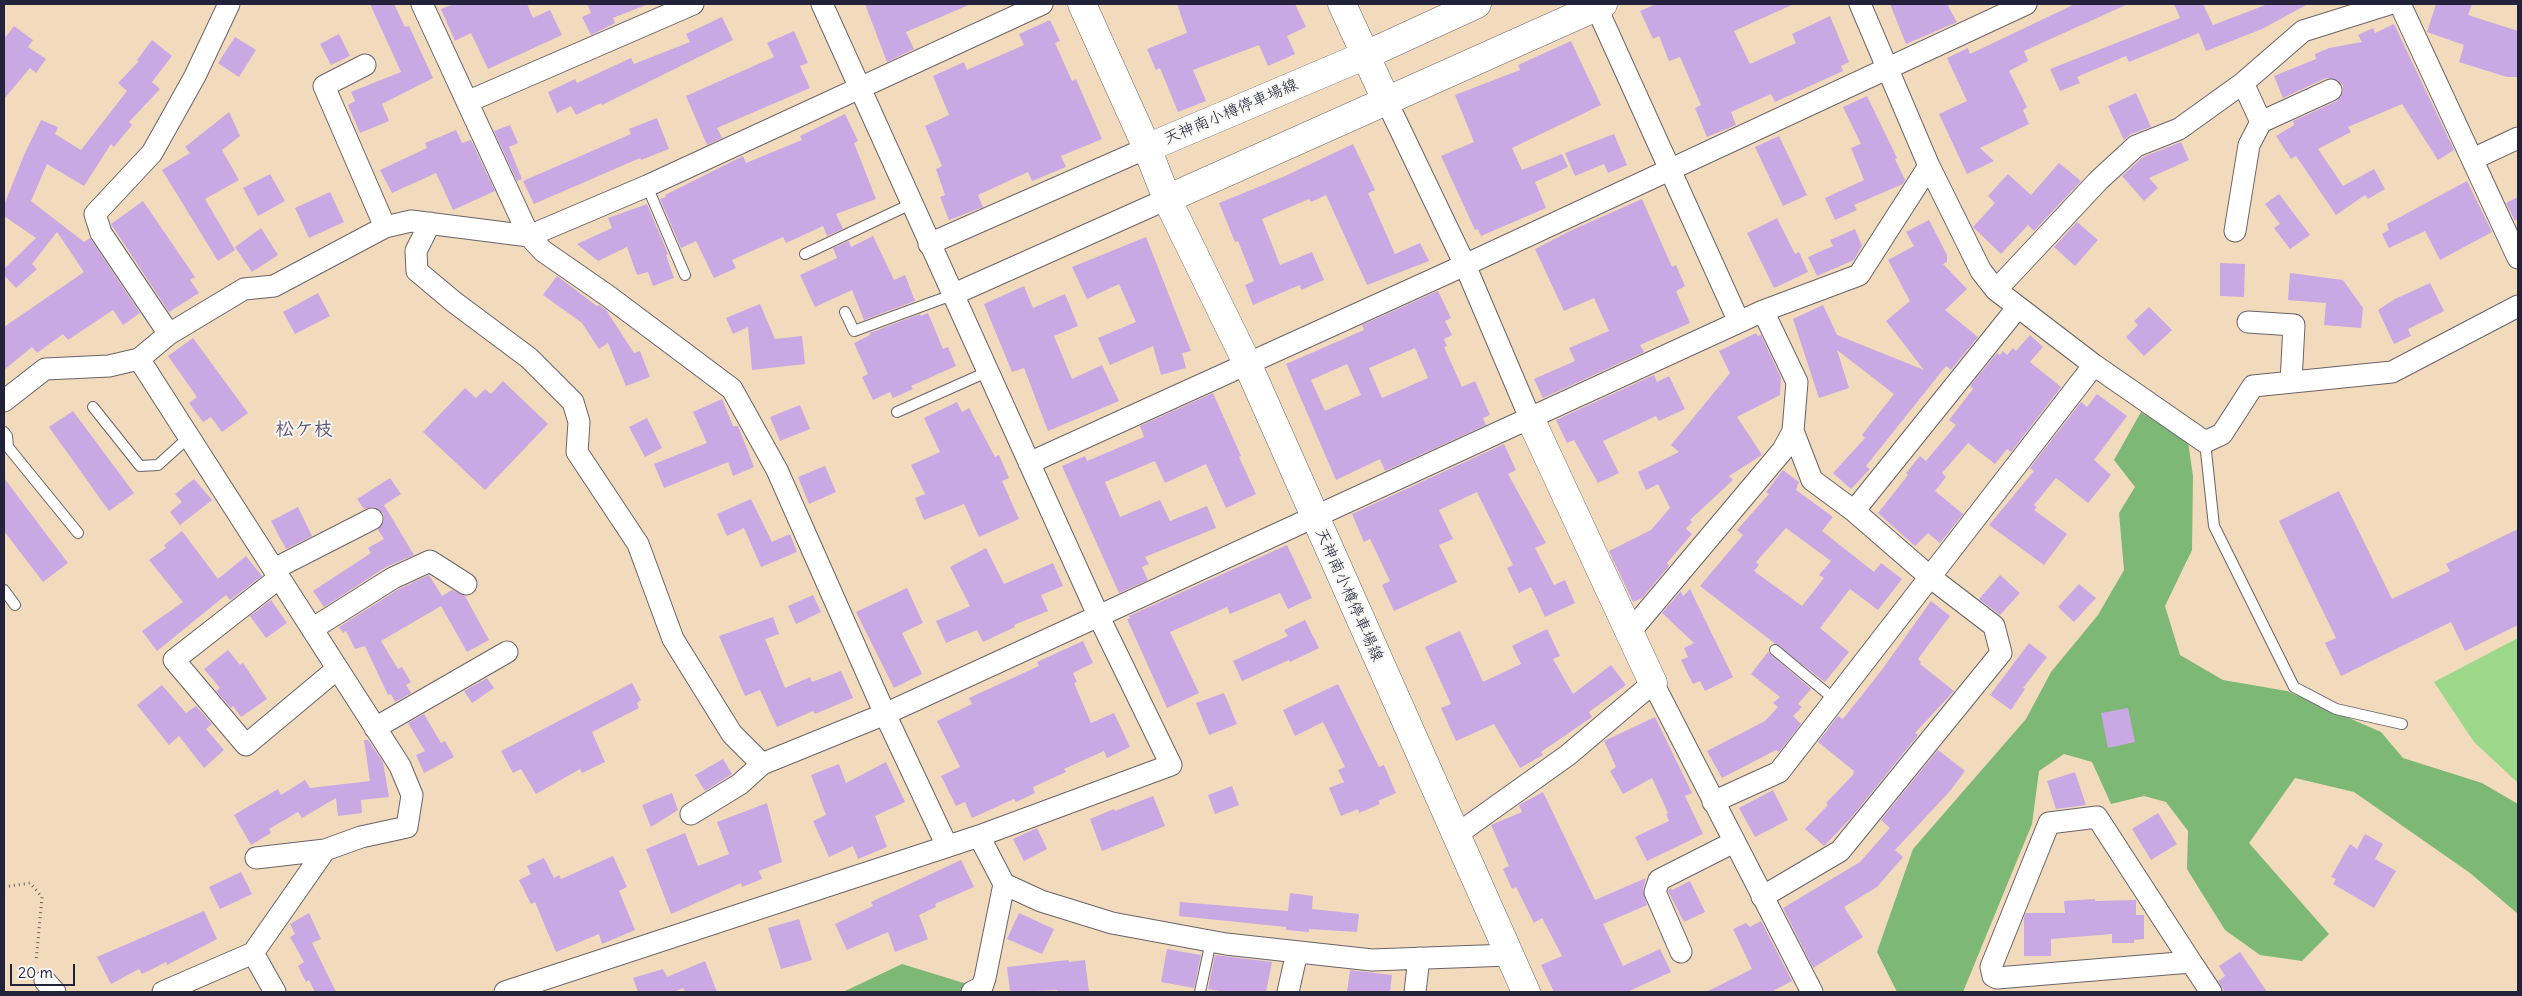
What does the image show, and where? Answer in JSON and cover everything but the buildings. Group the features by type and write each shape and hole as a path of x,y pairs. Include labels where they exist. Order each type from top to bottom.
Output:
{"main road":[{"path":"1082,4 1147,148"},
{"path":"1342,4 1386,100"},
{"name":"天神南小樽停車場線","path":"1477,4 1366,55 1147,148 1167,199 1247,363 1526,992"},
{"path":"1167,199 1598,5"},
{"path":"1530,418 1652,683"}],"street":[{"path":"169,334 101,233 95,214 152,153 195,76 229,4"},
{"path":"422,4 529,236 543,251 608,296 732,389 777,470 885,714 947,846"},
{"path":"467,102 693,4"},
{"path":"505,992 979,836 1171,765 1098,615 822,4"},
{"path":"4,401 45,369 109,366 139,359 169,334 244,289 274,286 385,228 411,221 529,236 647,186 859,86 1042,4"},
{"path":"1860,4 1929,166 1980,271 1996,290 2094,365 2206,442 2222,434 2253,386 2392,372 2518,306"},
{"path":"1029,463 1465,265 2026,4"},
{"path":"1996,290 2100,180 2136,146 2179,129 2243,83 2303,31 2389,4"},
{"path":"2400,4 2518,258"},
{"path":"1598,5 1739,322"},
{"path":"365,65 324,86 385,228"},
{"path":"2243,83 2261,122"},
{"path":"2235,231 2249,145 2261,122 2331,90"},
{"path":"1386,100 1465,265 1530,418"},
{"path":"2473,159 2518,138"},
{"path":"929,244 1147,148"},
{"path":"691,814 740,784 762,764 885,714 1763,311 1859,275 1929,166"},
{"path":"952,295 1167,199"},
{"path":"430,223 416,251 418,271 454,302 529,358 573,402 579,422 577,452 638,544 672,639 732,734 762,764"},
{"path":"1854,511 2018,307"},
{"path":"1628,633 1783,450 1793,431 1797,382 1763,311"},
{"path":"2248,322 2294,325 2291,382"},
{"path":"139,359 400,766 412,795 407,827 362,837 325,850 256,858"},
{"path":"1713,802 1779,772 2094,365"},
{"path":"1762,897 1840,852 2001,653 1994,626 1930,577 1854,511 1812,480 1793,431"},
{"path":"337,669 246,745 174,660 276,574 372,518"},
{"path":"312,629 393,578 430,561 466,584"},
{"path":"376,728 507,652"},
{"path":"1456,834 1568,755 1652,683 1812,992"},
{"path":"2192,962 1998,978 1993,976 1991,967 2049,823 2097,817 2192,962 2211,992"},
{"path":"979,836 1004,884 1041,901 1112,923 1211,941 1372,960 1509,955"},
{"path":"1681,952 1655,892 1659,880 1734,842"},
{"path":"163,992 253,953 325,850"},
{"path":"972,992 982,987 985,978 1004,884"},
{"path":"1288,992 1297,952"},
{"path":"253,953 275,992"},
{"path":"1415,992 1419,958"}],"lane":[{"path":"647,186 685,275"},
{"path":"805,254 912,204"},
{"path":"845,312 854,331 952,295"},
{"path":"897,412 987,372"},
{"path":"93,407 140,466 158,465 189,437"},
{"path":"4,432 7,436 8,447 78,533"},
{"path":"2206,442 2214,526 2294,687 2336,709 2402,724"},
{"path":"4,590 16,605"},
{"path":"1776,650 1834,700"},
{"path":"1200,992 1211,941"}],"path":[{"path":"4,887 30,883 42,897 36,963 50,986"}],"green space":[{"path":"2141,412 2188,442 2193,476 2192,550 2165,606 2180,655 2223,680 2287,691 2381,732 2403,758 2482,783 2518,804 2518,914 2470,873 2354,792 2295,778 2249,843 2329,934 2302,961 2260,955 2225,930 2198,887 2187,869 2188,831 2166,802 2144,796 2111,804 2092,762 2064,754 2039,771 2032,824 1963,992 1897,992 1877,952 1913,849 2026,719 2051,672 2098,615 2124,570 2119,513 2135,487 2114,460"},
{"path":"2518,638 2518,783 2474,742 2434,682"},
{"path":"902,964 993,992 843,992"}],"district":[{"name":"松ケ枝","path":"304,430"}]}
